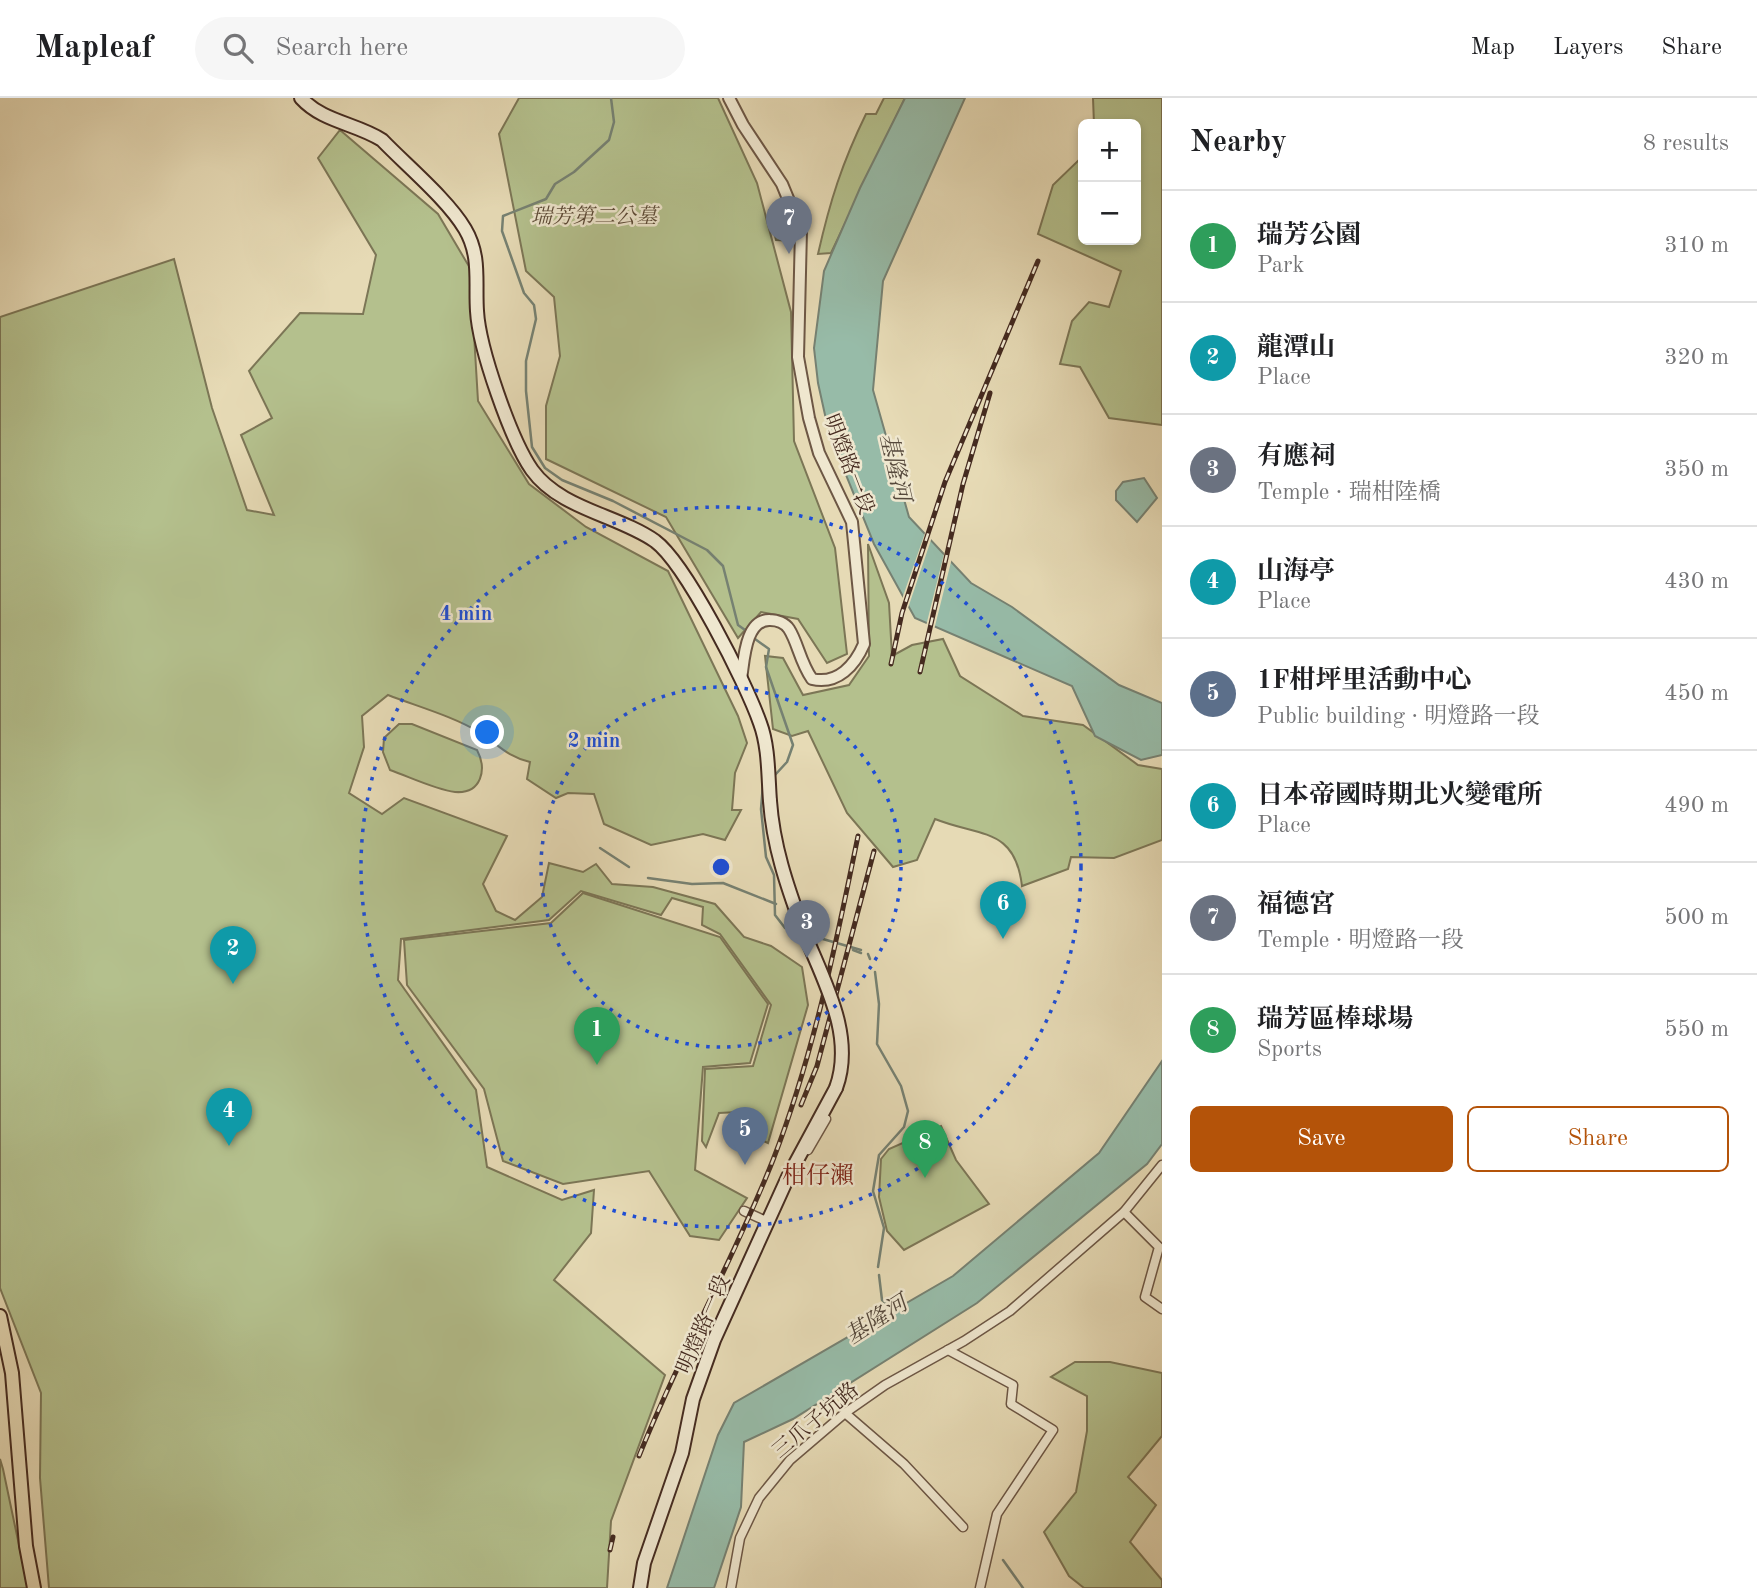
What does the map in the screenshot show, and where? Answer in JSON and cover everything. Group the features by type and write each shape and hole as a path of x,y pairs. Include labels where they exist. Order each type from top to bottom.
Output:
{"main road":[{"path":"301,98 320,114 366,130 382,140 464,228 479,271 477,311 483,340 518,445 533,472 575,503 654,541 675,560 741,679"},
{"name":"明燈路一段","path":"640,1588 644,1563 682,1453 701,1374 788,1177 802,1156 836,1088 842,1055 839,1027 782,872 771,822 761,725 741,679"},
{"path":"0,1316 12,1373 26,1546 34,1588"}],"street":[{"name":"明燈路一段","path":"729,98 743,125 782,184 801,230 798,357 809,418 819,453 852,522 864,644 857,662 849,670 833,678 812,679 800,663 789,629 780,622 764,620 756,623 751,631 741,679"},
{"path":"808,953 817,948"},
{"path":"844,1022 847,1055 838,1096 815,1141 788,1177 832,1085 837,1040 844,1022"},
{"name":"三爪子坑路","path":"731,1588 740,1538 759,1499 790,1460 845,1413 885,1385 1010,1311 1124,1212 1162,1165"},
{"path":"744,1211 768,1222"},
{"path":"1124,1212 1159,1247 1145,1297 1162,1309"},
{"path":"948,1350 963,1361 1013,1385 1011,1404 1054,1430 997,1514 980,1588"},
{"path":"845,1413 904,1464 963,1527"}],"green space":[{"name":"瑞芳第二公墓","path":"519,98 718,98 757,183 791,312 794,441 835,548 847,654 827,663 798,619 761,612 738,638 666,517 546,459 546,406 560,356 554,297 526,271 499,134"},
{"path":"884,98 905,98 831,253 818,254 832,199 850,149 866,114 876,114"},
{"path":"1093,98 1162,98 1162,425 1109,418 1080,367 1060,364 1072,321 1089,302 1109,307 1121,271 1038,234 1053,185 1078,161 1078,245 1141,245 1141,119 1094,119"},
{"path":"340,130 438,214 470,268 478,401 529,484 586,527 668,571 738,716 747,743 735,773 732,810 741,810 725,840 703,834 651,845 604,824 594,794 568,793 556,798 527,779 530,762 509,753 458,721 388,695 362,716 364,747 349,793 382,814 404,798 507,836 483,884 496,911 515,920 542,897 549,863 583,872 596,864 612,884 653,887 715,904 744,937 771,946 802,967 808,1005 768,1143 739,1130 738,1112 719,1113 706,1147 702,1141 705,1069 753,1066 771,1005 720,934 702,925 703,907 672,898 661,915 581,891 549,920 401,939 398,980 476,1090 487,1167 562,1200 594,1190 591,1233 554,1280 665,1375 611,1521 607,1588 49,1588 40,1478 41,1393 0,1288 0,317 174,259 212,408 247,510 274,515 241,435 272,418 249,371 300,313 363,314 376,255 318,158"},
{"path":"784,202 794,241 776,240 769,210"},
{"path":"868,544 889,603 892,656 912,645 943,639 960,676 1023,716 1083,725 1138,765 1162,769 1162,840 1114,858 1071,857 1068,869 1022,886 1012,853 1003,844 993,837 935,819 917,860 893,867 847,813 808,731 792,736 773,729 765,656 783,658 803,695 849,685 869,656"},
{"path":"399,724 412,724 477,750 482,772 476,785 464,792 455,792 430,786 390,770 383,752 384,738"},
{"path":"583,893 720,937 768,1004 750,1063 703,1067 695,1170 747,1198 719,1240 690,1236 649,1171 563,1184 503,1161 484,1089 407,985 404,940 551,923"},
{"path":"941,1126 956,1160 989,1204 904,1250 887,1231 879,1197 881,1159 889,1149"},
{"path":"1075,1362 1110,1362 1162,1373 1162,1436 1128,1477 1156,1505 1130,1542 1162,1580 1162,1588 1084,1588 1069,1576 1044,1532 1076,1492 1087,1431 1087,1396 1051,1377"},
{"path":"0,1459 3,1469 28,1588 0,1588"}],"shaded area":[{"path":"905,98 965,98 883,281 873,390 909,517 971,583 1012,607 1119,685 1162,703 1162,755 1141,760 1095,736 1072,686 915,618 874,544 829,433 818,383 814,348 824,271 860,188"},
{"path":"1144,478 1157,498 1137,522 1116,500 1116,491 1123,482"},
{"path":"1162,1061 1162,1144 1147,1164 977,1303 793,1419 744,1442 741,1507 714,1588 667,1588 718,1435 734,1403 953,1276 1099,1153"}],"pier":[{"path":"926,530 932,537 907,611 901,602"},
{"path":"945,550 952,558 934,630 926,626"}],"waterway":[{"path":"611,98 614,122 609,140 574,172 555,184 546,199 503,216 502,231 524,293 534,305 536,319 526,361 532,447 545,468 562,480 613,501 707,550 723,566 738,625 745,630"},
{"path":"755,639 769,649 766,667 793,745 787,762 775,775"},
{"path":"763,784 761,809 766,857 774,875 775,915 785,928 795,931"},
{"path":"600,848 629,867"},
{"path":"648,878 692,884 723,883 776,904"},
{"path":"816,937 861,950"},
{"path":"853,950 861,953"},
{"path":"868,954 870,959"},
{"path":"875,972 879,1004 877,1044 901,1086 908,1111 904,1127 879,1155 873,1191 884,1228 878,1267"},
{"name":"基隆河","path":"879,1275 882,1300 895,1311"},
{"path":"1003,1560 1023,1588"}],"railway":[{"path":"891,664 902,613 945,482 1038,261"},
{"path":"920,672 963,484 990,393"},
{"path":"639,1456 757,1198 787,1121 812,1041 858,836"},
{"path":"801,1105 817,1066 874,851"},
{"path":"610,1550 613,1537"}],"place":[{"name":"福德宮","path":"789,254"},
{"name":"日本帝國時期北火變電所","path":"1003,939"},
{"name":"有應祠","path":"807,958"},
{"name":"龍潭山","path":"233,984"},
{"name":"瑞芳公園","path":"597,1065"},
{"name":"山海亭","path":"229,1146"},
{"name":"1F柑坪里活動中心","path":"745,1165"},
{"name":"瑞芳區棒球場","path":"925,1178"}],"district":[{"name":"柑仔瀨","path":"818,1175"}]}
